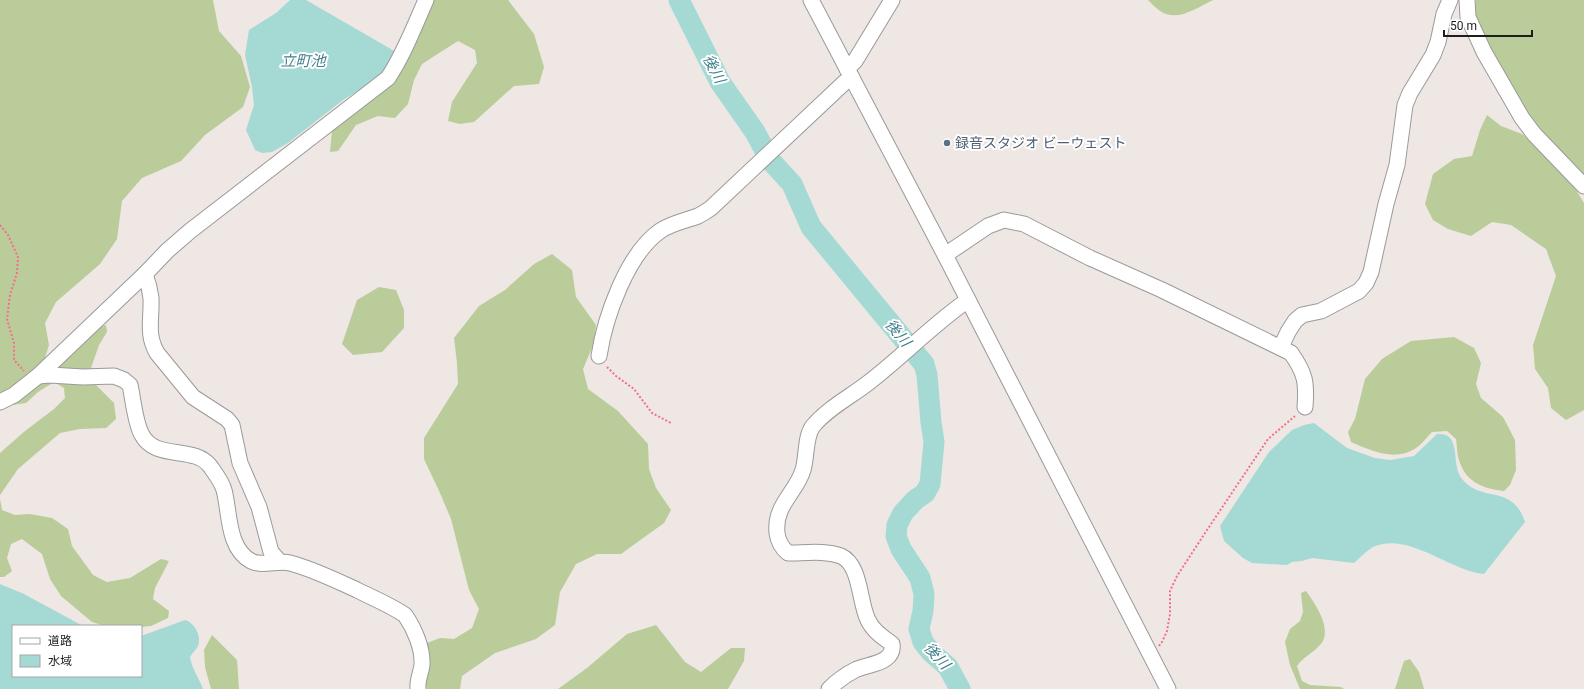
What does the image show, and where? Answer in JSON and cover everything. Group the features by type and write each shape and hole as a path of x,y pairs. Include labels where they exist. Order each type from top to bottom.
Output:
{"street":[{"path":"0,402 14,395 38,376 145,274 167,251 190,231 388,78 405,48 410,33 426,0"},
{"path":"810,0 945,255 1151,655 1164,687"},
{"path":"599,356 601,342 618,289 631,265 648,243 660,231 675,223 698,216 711,208 845,82 855,61 892,0"},
{"path":"1281,347 1295,321 1302,315 1321,312 1359,291 1366,283 1371,272 1386,204 1397,165 1405,106 1410,93 1433,55 1438,42 1444,14 1450,0"},
{"path":"1467,0 1468,17 1484,52 1522,118 1534,134 1584,186"},
{"path":"945,255 988,226 1004,220 1024,224 1090,258 1162,290 1291,353 1302,368 1306,389 1305,407"},
{"path":"145,274 151,299 150,332 153,345 157,353 193,397 227,419 232,425 240,463 259,507 271,552 279,561"},
{"path":"829,689 835,683 855,670 882,661 889,656 893,650 892,644 874,630 868,620 855,573 850,562 841,556 828,553 788,553 782,548 778,536 776,525 778,514 802,472 806,456 808,436 812,427 825,414 867,384 968,300"},
{"path":"38,376 114,376 124,380 130,385 141,433 146,442 158,450 186,454 203,460 209,465 224,488 233,537 243,554 252,562 270,563 279,561 314,570 395,608 405,615 411,623 422,654 422,666 417,684 418,689"}],"path":[{"path":"0,225 8,235 18,257 17,273 10,295 6,320 14,343 14,360 22,371 38,376"},
{"path":"599,356 616,376 634,389 652,414 672,422"},
{"path":"1151,655 1162,642 1167,630 1170,614 1170,592 1177,576 1268,440 1305,407"}],"green space":[{"path":"0,0 213,0 219,31 241,56 250,87 243,107 205,135 181,161 142,178 122,201 117,239 100,264 56,302 45,323 49,345 43,364 0,396"},
{"path":"432,0 508,0 534,34 544,67 539,84 514,86 474,122 460,124 448,121 452,102 477,63 475,50 458,41 422,64 414,80 408,104 395,118 378,116 356,125 338,151 330,152 332,131 351,113 380,94 389,84"},
{"path":"1148,0 1213,0 1187,13 1173,15 1160,11"},
{"path":"1476,0 1584,0 1584,179 1528,118 1497,65 1476,21"},
{"path":"1487,115 1501,126 1522,134 1549,156 1571,182 1584,203 1584,410 1566,420 1551,408 1548,388 1535,369 1533,345 1556,276 1546,249 1511,225 1492,222 1471,236 1448,229 1433,220 1425,204 1433,174 1454,159 1472,156 1480,130"},
{"path":"552,254 572,270 576,297 596,325 594,343 583,369 588,389 618,411 648,444 649,469 656,488 671,510 664,523 621,554 597,554 576,564 560,592 555,625 536,639 495,653 462,676 460,689 427,689 425,682 428,661 427,643 440,638 454,639 472,628 479,609 469,590 451,519 424,459 424,438 458,384 454,338 479,306 505,290 534,264"},
{"path":"379,287 396,290 404,310 404,328 382,352 353,355 342,344 357,300"},
{"path":"106,325 107,332 99,345 91,368 94,383 114,403 116,419 106,428 80,429 60,433 18,469 0,495 0,453 25,431 54,409 65,398 64,388 54,382 38,392 26,403 12,405 14,400 90,331"},
{"path":"1454,337 1474,348 1481,363 1476,384 1481,398 1503,417 1515,440 1516,470 1510,485 1504,491 1484,487 1467,476 1459,460 1456,439 1447,431 1432,432 1416,448 1408,452 1392,455 1375,452 1351,442 1348,432 1355,419 1365,379 1382,359 1411,341"},
{"path":"0,499 2,510 15,515 30,514 52,518 68,529 72,546 93,575 107,582 130,578 161,559 169,561 155,588 153,599 169,611 168,618 151,626 142,627 142,625 102,625 92,622 61,596 50,579 42,554 22,539 11,544 7,558 12,571 4,577 0,577"},
{"path":"1306,591 1322,617 1325,632 1324,639 1320,645 1297,666 1302,681 1310,685 1341,687 1344,689 1300,689 1290,665 1285,642 1290,629 1300,621 1303,612 1301,593"},
{"path":"656,625 685,662 701,672 731,648 745,648 744,661 728,689 558,689 587,668 627,634"},
{"path":"212,635 237,660 239,689 211,689 205,667 204,650"},
{"path":"1410,659 1419,672 1424,689 1395,689 1404,661"}],"water":[{"name":"立町池","path":"290,0 306,0 396,52 387,68 375,80 343,100 288,143 272,152 262,153 255,150 246,130 254,105 252,87 245,55 249,30 276,13"},
{"path":"1314,423 1347,448 1375,458 1390,460 1414,456 1437,434 1445,435 1450,438 1453,443 1459,473 1462,479 1479,491 1496,495 1513,502 1525,522 1484,574 1457,566 1415,548 1400,544 1386,543 1373,547 1354,563 1312,558 1292,562 1287,565 1252,563 1243,558 1224,541 1220,526 1269,452 1292,430"},
{"path":"0,584 24,594 81,625 12,625 12,677 142,677 142,636 185,620 192,624 197,631 199,639 198,646 190,657 192,666 203,689 0,689"}],"waterway":[{"name":"後川","path":"679,0 720,82 755,132 770,160 792,184 811,227 924,364 927,375 934,442 930,484 925,493 915,500 903,513 897,525 896,536 901,549 920,578 924,594 923,611 919,629 923,642 931,652 948,667 960,689"}],"place":[{"name":"録音スタジオ ビーウェスト","path":"947,143"}]}
